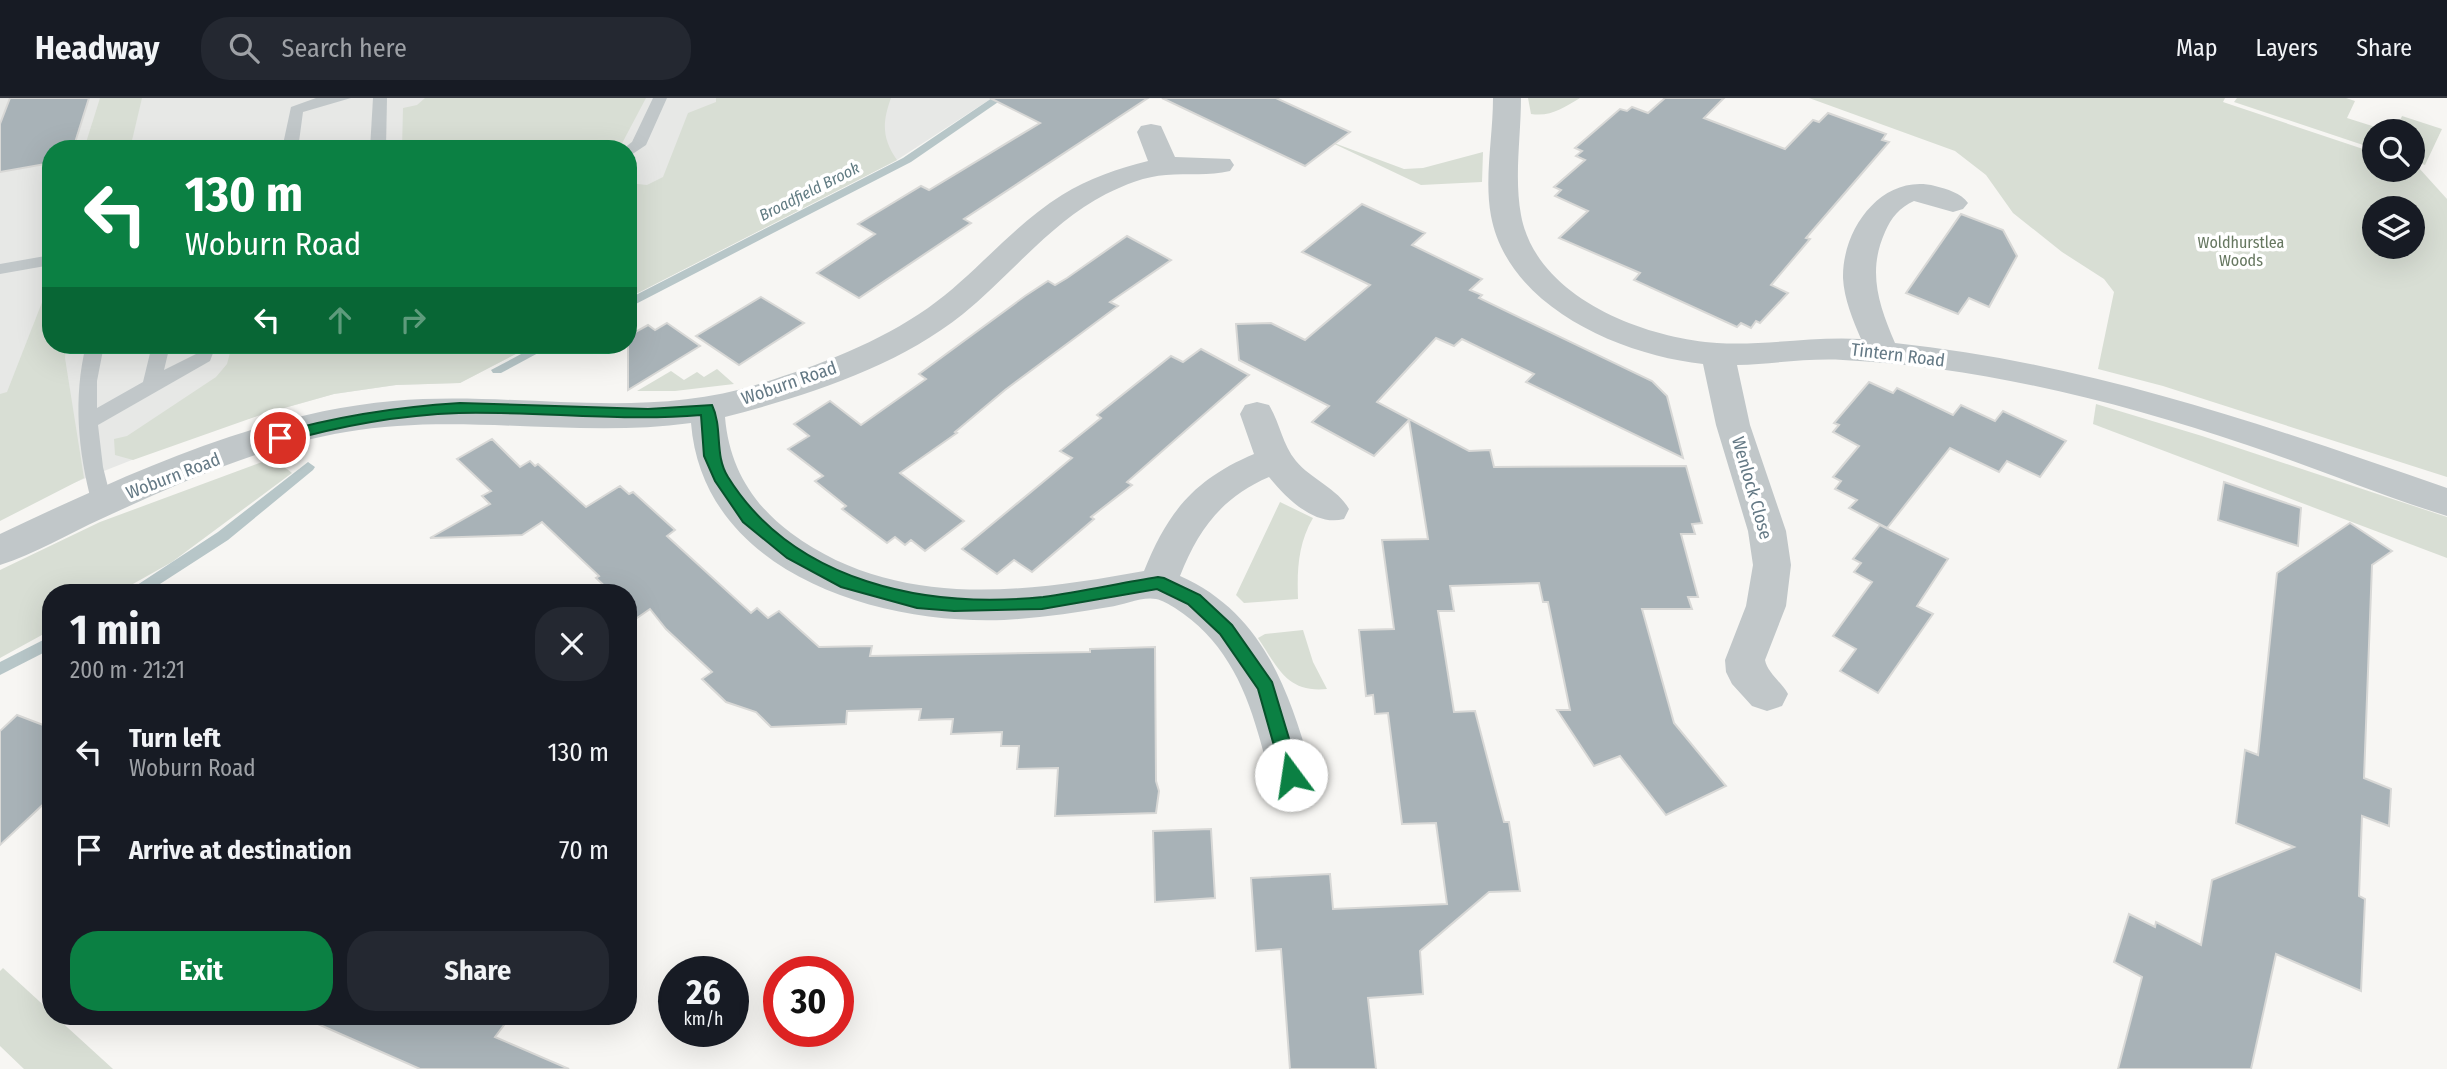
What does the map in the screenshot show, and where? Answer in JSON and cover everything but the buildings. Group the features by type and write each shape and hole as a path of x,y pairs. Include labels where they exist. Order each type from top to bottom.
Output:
{"street":[{"name":"Tintern Road","path":"1507,98 1506,227 1519,253 1538,277 1593,317 1674,348 1718,354 1832,348 1882,352 2011,372 2127,397 2447,502"},
{"path":"1152,132 1164,166"},
{"name":"Woburn Road","path":"0,551 102,503 256,445 329,423 390,413 460,408 648,414 707,409 821,375 912,332 948,309 978,285 1037,226 1088,189 1137,171 1164,166 1220,165"},
{"path":"1882,352 1864,303 1858,277 1869,230 1882,213 1905,193 1925,192 1953,203"},
{"name":"Wenlock Close","path":"1718,354 1733,425 1757,494 1772,565 1766,606 1745,660 1746,672 1767,694"},
{"path":"707,409 712,456 720,477 748,517 793,554 846,582 917,601 999,606 1082,597 1158,583 1176,589 1209,611 1254,666 1274,709 1291,775"},
{"path":"1257,414 1273,460 1294,483 1331,509"},
{"path":"1158,583 1173,545 1194,510 1227,480 1273,460"}],"lane":[{"path":"291,140 296,110 312,103 344,98"},
{"path":"378,140 380,98"},
{"path":"637,146 660,98"},
{"path":"0,269 42,262"},
{"path":"93,354 87,381 95,481 102,503"},
{"path":"151,385 159,354"},
{"path":"90,421 205,354"}],"shaded area":[{"path":"0,98 992,98 897,160 637,293 637,140 42,140 42,354 516,354 460,383 396,385 334,394 263,414 180,441 0,512"}],"green space":[{"path":"100,98 142,98 132,140 87,140"},
{"path":"425,98 646,98 624,140 402,140 403,108 417,105"},
{"path":"716,98 891,98 885,130 888,145 897,160 637,293 637,184 647,185 663,177 688,113 716,102"},
{"path":"1528,98 1580,98 1557,111 1538,115 1531,114"},
{"name":"Woldhurstlea Woods","path":"1809,98 2225,98 2223,102 2362,149 2362,182 2425,182 2425,175 2447,199 2447,477 2163,386 2098,369 2114,292 2104,279 2062,252 2013,213 1986,175 1955,151"},
{"path":"2237,98 2346,98 2355,101 2347,118 2362,123 2362,145 2234,102"},
{"path":"2425,123 2442,129 2425,165"},
{"path":"1326,140 1404,169 1423,168 1483,152 1482,182 1421,185"},
{"path":"42,302 42,354 65,354 84,478 0,521 0,394 7,392"},
{"path":"230,354 516,354 460,383 396,385 334,394 263,414 133,460 115,455 114,439 127,436 216,377 227,364"},
{"path":"717,369 734,384 675,391 637,391 671,371 684,380 697,372 704,377"},
{"path":"2096,404 2447,517 2447,558 2093,424"},
{"path":"273,458 292,473 172,562 133,584 42,584 42,635 0,658 0,570 100,522"},
{"path":"1280,502 1313,518 1304,537 1300,557 1298,599 1244,603 1236,595"},
{"path":"1303,630 1313,662 1327,689 1313,689 1293,683 1278,668 1258,638 1265,634"},
{"path":"3,968 42,1004 42,1025 65,1025 113,1069 24,1069 0,1046 0,971"}],"waterway":[{"name":"Broadfield Brook","path":"637,299 907,160 999,98"},
{"name":"Broadfield Brook","path":"497,370 529,354"},
{"path":"150,584 223,536 308,467"},
{"path":"0,669 42,647"}],"route":[{"path":"280,438 329,423 390,413 460,408 600,414 648,414 707,409 712,456 720,477 748,517 770,538 793,554 816,569 846,582 917,601 954,605 1042,603 1158,583 1194,599 1226,629 1266,687 1291,775"}]}
